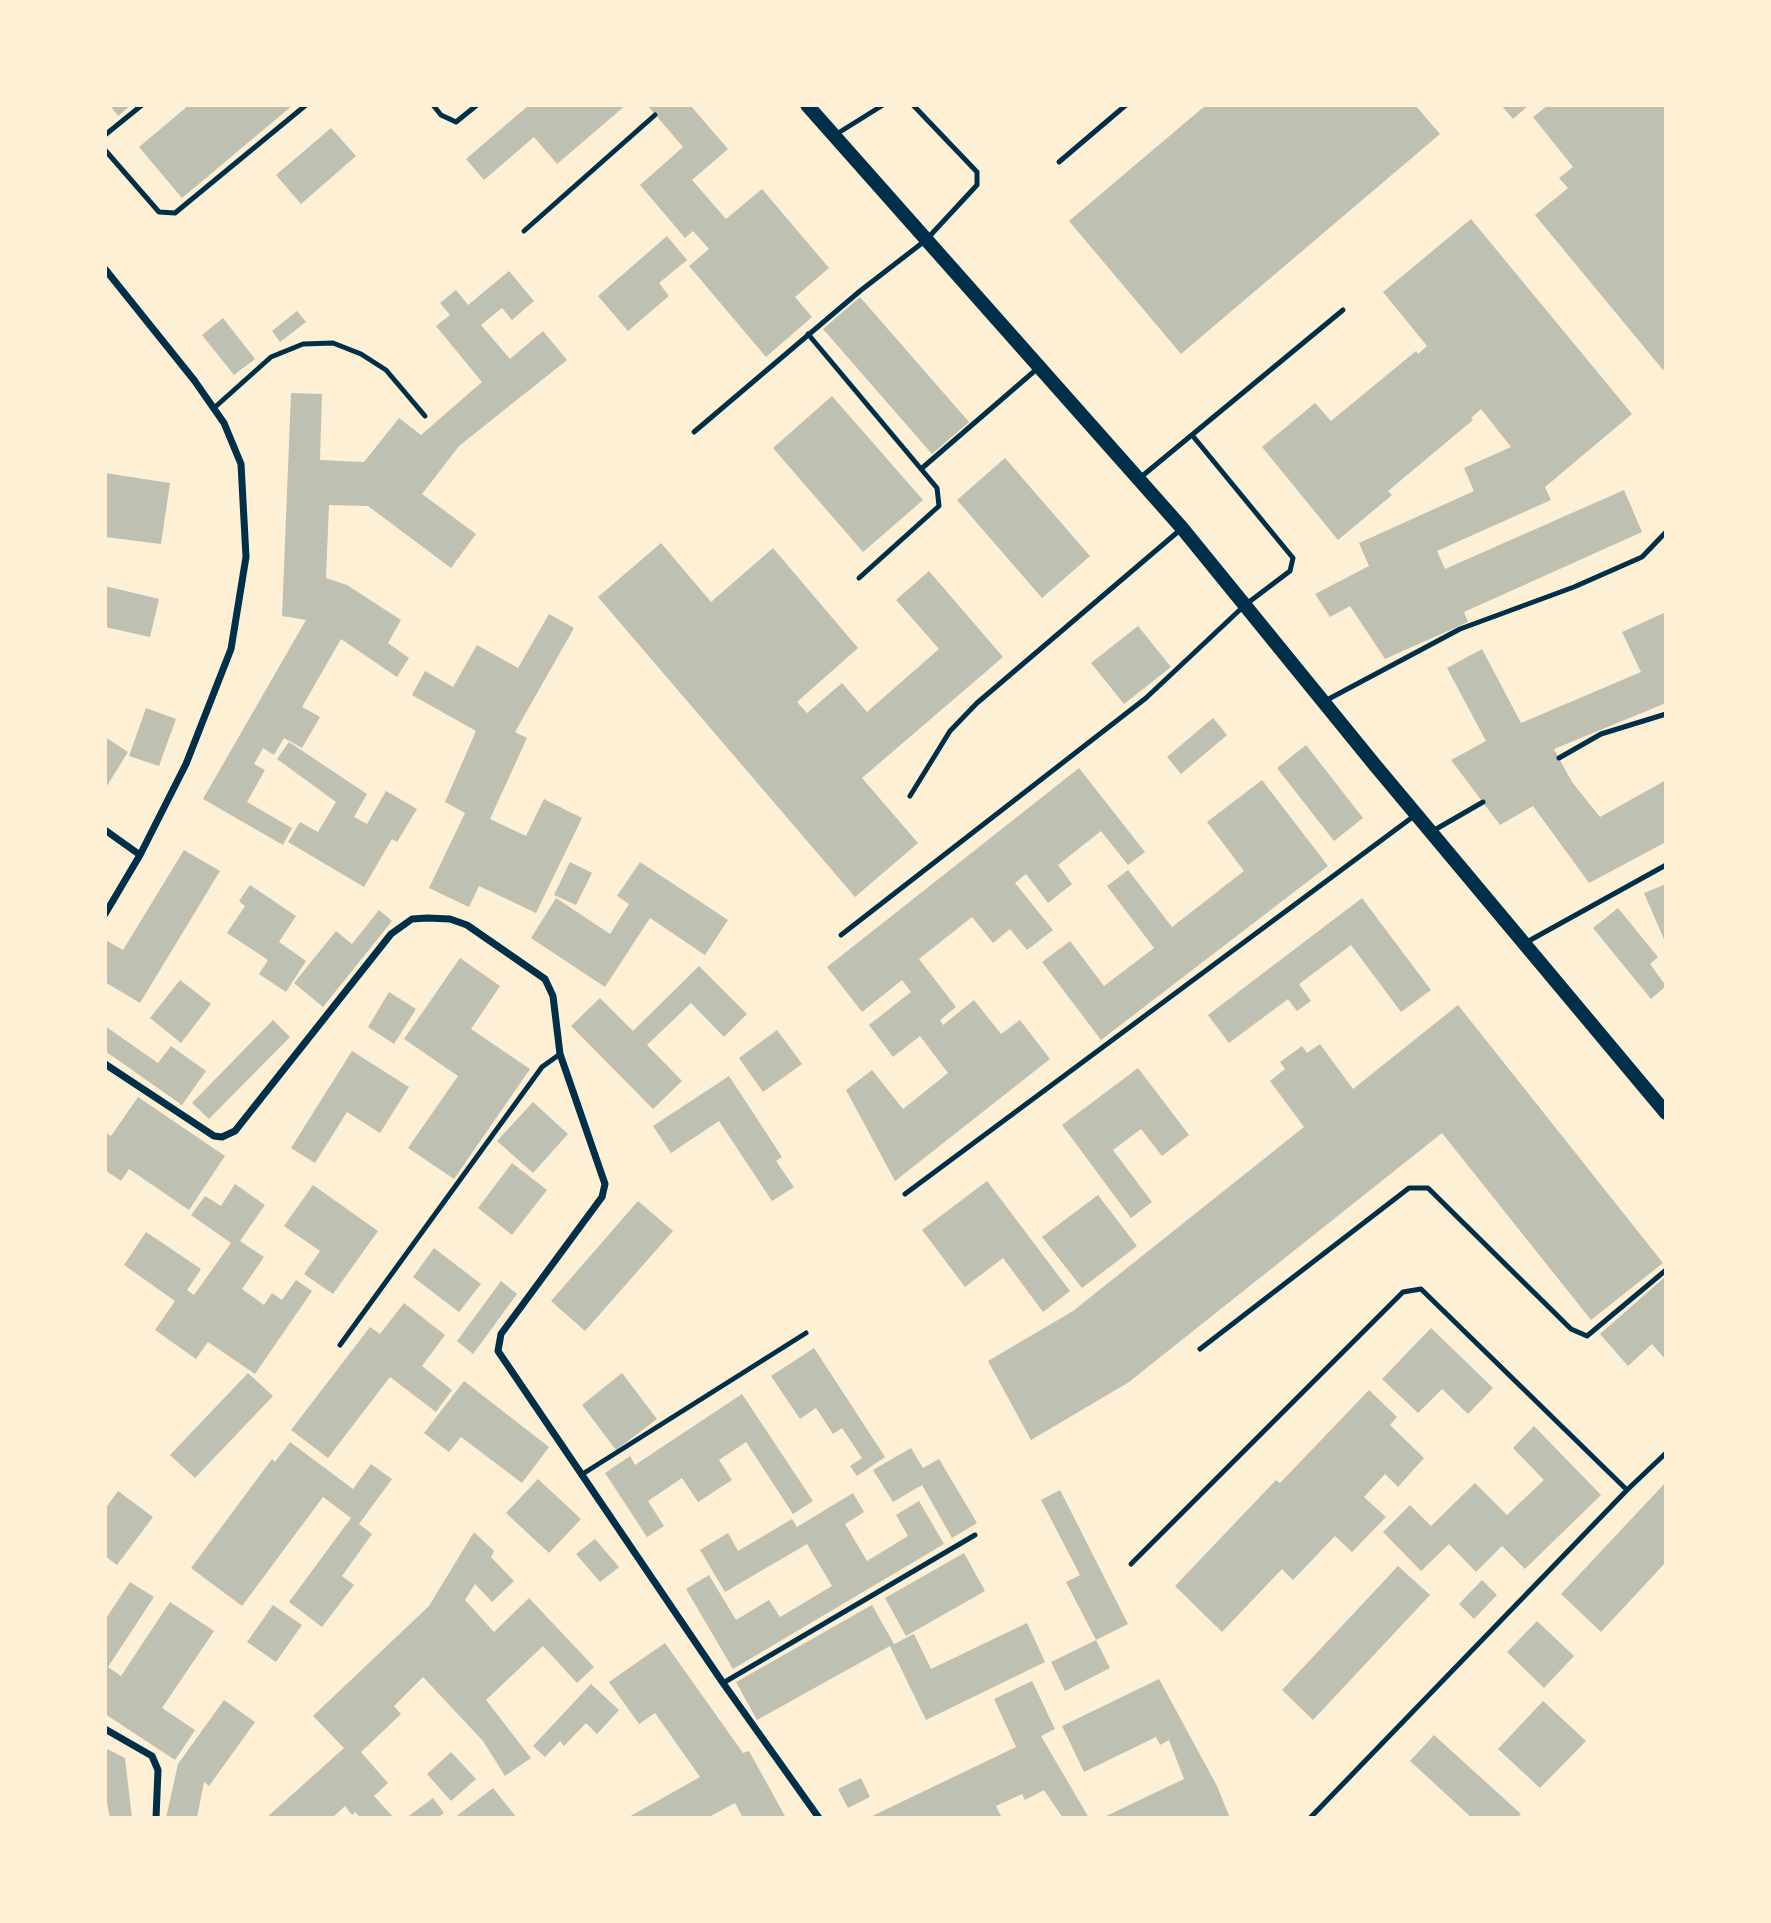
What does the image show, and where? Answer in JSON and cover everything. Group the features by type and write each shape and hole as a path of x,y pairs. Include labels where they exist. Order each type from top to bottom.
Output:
{"main road":[{"path":"807,105 1182,528 1323,702 1666,1113"}],"street":[{"path":"105,269 224,423 241,464 246,557 231,649 186,764 140,855 105,914"},
{"path":"105,830 140,855"},
{"path":"105,1064 214,1136 222,1137 235,1131 391,934 412,919 450,919 467,925 545,979 553,996 560,1054 605,1184 602,1197 501,1334 498,1351 723,1683 819,1818"},
{"path":"105,1730 152,1756 158,1770 156,1818"}],"lane":[{"path":"105,135 142,105"},
{"path":"105,150 159,212 175,213 306,105"},
{"path":"433,105 442,115 456,122 477,105"},
{"path":"834,136 883,105"},
{"path":"694,432 807,334 926,240 977,185 976,172 913,105"},
{"path":"1059,162 1126,105"},
{"path":"524,231 656,115"},
{"path":"1139,479 1343,310"},
{"path":"807,334 937,488 939,506 859,578"},
{"path":"214,408 271,357 303,344 333,343 361,354 386,370 425,416"},
{"path":"921,469 1039,367"},
{"path":"841,935 1146,698 1245,606 1290,571 1293,558 1192,435"},
{"path":"910,796 950,731 977,703 1182,528"},
{"path":"1323,702 1460,629 1574,587 1642,557 1666,532"},
{"path":"1559,758 1601,734 1666,714"},
{"path":"1431,832 1483,802"},
{"path":"905,1194 1416,814"},
{"path":"1524,943 1666,865"},
{"path":"341,1345 542,1068 560,1054"},
{"path":"1200,1349 1409,1188 1428,1188 1571,1329 1587,1336 1666,1270"},
{"path":"1131,1564 1403,1292 1421,1289 1627,1490"},
{"path":"581,1475 806,1333"},
{"path":"1310,1818 1666,1453"},
{"path":"723,1683 975,1535"}],"building":[{"path":"110,105 131,105 118,116"},
{"path":"189,105 293,105 182,198 139,147"},
{"path":"529,105 626,105 557,164 534,137 484,180 466,159"},
{"path":"647,105 690,105 728,149 692,180 726,219 762,189 829,268 795,297 812,317 766,357 689,266 709,249 693,231 685,238 640,185 683,147"},
{"path":"1206,105 1415,105 1440,134 1181,354 1069,221"},
{"path":"1501,105 1529,105 1513,119"},
{"path":"1548,105 1666,105 1666,368 1663,370 1535,215 1568,188 1559,178 1573,167 1533,117"},
{"path":"331,128 356,156 301,204 276,175"},
{"path":"1471,219 1632,414 1545,487 1551,500 1437,551 1445,569 1624,490 1642,532 1464,612 1468,622 1385,659 1350,606 1330,617 1315,594 1369,566 1359,543 1474,491 1464,468 1511,447 1481,409 1471,418 1473,420 1388,491 1392,495 1338,540 1262,447 1315,403 1331,421 1416,351 1418,354 1427,346 1383,292"},
{"path":"667,236 687,260 659,283 669,296 628,331 598,296"},
{"path":"509,271 534,301 512,320 502,308 481,325 510,359 543,331 567,360 459,446 422,494 476,534 451,568 368,506 329,505 326,578 347,585 401,620 388,643 409,658 397,677 341,639 302,707 320,717 302,748 284,738 274,755 263,748 254,764 265,770 247,802 292,828 283,845 203,799 306,620 282,616 291,393 322,394 320,460 364,462 399,418 421,435 482,382 436,326 450,315 440,303 456,290 468,305"},
{"path":"860,297 969,422 932,454 823,329"},
{"path":"297,311 306,322 280,342 272,331"},
{"path":"223,318 255,359 234,375 202,335"},
{"path":"832,396 923,500 863,552 773,448"},
{"path":"1005,458 1090,556 1042,598 957,500"},
{"path":"105,473 170,483 161,544 105,537"},
{"path":"661,543 711,602 773,548 858,648 797,702 807,713 842,683 867,712 939,649 896,600 929,571 1003,657 862,778 918,843 855,897 598,597"},
{"path":"105,586 159,599 150,637 105,627"},
{"path":"1666,612 1666,703 1554,749 1572,782 1600,817 1666,780 1666,842 1589,883 1533,806 1500,825 1451,760 1486,741 1447,668 1482,649 1521,723 1641,672 1622,632"},
{"path":"549,614 574,628 515,732 527,738 490,819 526,836 544,799 582,818 536,913 479,886 469,907 429,888 465,813 445,802 476,731 412,695 425,671 453,687 477,645 518,668"},
{"path":"1138,626 1171,667 1124,704 1091,663"},
{"path":"146,708 176,719 159,766 129,756"},
{"path":"1213,718 1227,735 1181,774 1167,757"},
{"path":"105,737 128,752 105,789"},
{"path":"289,742 367,794 354,817 367,824 386,791 417,809 397,842 392,839 364,887 288,842 300,822 318,832 336,802 277,759"},
{"path":"1306,745 1363,818 1334,841 1277,768"},
{"path":"1079,768 1145,852 1128,865 1101,831 1058,865 1072,884 1048,903 1026,874 1015,883 1053,930 1027,950 1010,929 993,943 972,917 919,959 956,1007 940,1020 943,1025 974,1000 1001,1034 1020,1020 1050,1059 895,1181 846,1090 872,1070 903,1109 948,1073 920,1036 893,1057 869,1025 911,992 902,980 862,1012 827,967"},
{"path":"1262,780 1328,866 1101,1040 1042,962 1070,941 1104,986 1154,948 1107,886 1128,870 1172,927 1244,871 1207,822"},
{"path":"184,850 220,871 140,1003 105,982 105,945 107,941 123,950"},
{"path":"570,862 592,873 576,905 554,895"},
{"path":"640,862 728,920 705,955 650,918 605,987 531,938 556,898 610,934 629,904 617,896"},
{"path":"1666,884 1666,944 1644,893"},
{"path":"250,885 296,916 279,942 306,961 286,992 259,974 268,960 227,933 245,906 239,901"},
{"path":"1362,898 1431,990 1401,1012 1351,945 1299,984 1311,1001 1297,1011 1288,999 1229,1043 1208,1015"},
{"path":"1618,908 1658,957 1650,964 1666,986 1651,999 1593,928"},
{"path":"379,910 392,921 323,1007 294,983 336,931 352,944"},
{"path":"460,958 500,986 471,1029 530,1069 454,1179 408,1148 458,1076 404,1039"},
{"path":"699,966 747,1014 724,1037 691,1003 647,1045 682,1081 653,1109 571,1026 600,998 633,1031"},
{"path":"180,980 211,1004 181,1043 150,1018"},
{"path":"389,992 416,1009 394,1044 368,1027"},
{"path":"1458,1005 1663,1263 1591,1320 1442,1133 1129,1382 1031,1440 988,1361 1073,1311 1304,1127 1270,1081 1285,1069 1280,1062 1302,1046 1307,1053 1320,1044 1353,1089"},
{"path":"273,1020 290,1037 209,1119 192,1103"},
{"path":"105,1026 158,1063 171,1046 206,1071 182,1105 105,1051"},
{"path":"777,1030 802,1064 763,1092 739,1058"},
{"path":"352,1051 409,1087 380,1133 347,1112 315,1163 291,1148"},
{"path":"1138,1068 1189,1135 1162,1156 1141,1129 1113,1150 1152,1202 1131,1218 1062,1125"},
{"path":"729,1076 782,1157 776,1161 794,1187 772,1201 719,1121 671,1153 653,1126"},
{"path":"138,1097 225,1156 189,1210 129,1169 121,1181 105,1170 105,1132 111,1136"},
{"path":"533,1102 568,1134 533,1173 497,1141"},
{"path":"512,1163 547,1190 512,1235 478,1208"},
{"path":"987,1181 1070,1291 1043,1312 1003,1258 965,1287 922,1230"},
{"path":"235,1184 265,1205 240,1241 264,1257 242,1289 264,1305 272,1293 282,1300 296,1280 312,1291 255,1374 208,1342 196,1359 155,1330 175,1301 124,1265 146,1232 201,1269 187,1290 194,1295 231,1243 191,1215 205,1196 221,1206"},
{"path":"313,1185 378,1231 333,1294 304,1274 320,1251 284,1226"},
{"path":"1098,1195 1137,1246 1082,1288 1042,1237"},
{"path":"638,1201 673,1231 585,1331 551,1301"},
{"path":"434,1248 481,1284 459,1312 413,1277"},
{"path":"1666,1276 1666,1360 1652,1344 1628,1366 1600,1334"},
{"path":"501,1281 517,1294 473,1354 457,1341"},
{"path":"404,1303 445,1335 422,1366 452,1390 436,1412 390,1377 328,1458 291,1430 370,1327 380,1334"},
{"path":"1431,1328 1493,1388 1468,1414 1442,1389 1418,1413 1382,1379"},
{"path":"814,1348 885,1457 857,1476 850,1466 862,1458 842,1428 833,1434 816,1408 800,1419 771,1376"},
{"path":"248,1373 273,1396 195,1478 170,1455"},
{"path":"622,1373 657,1419 616,1450 582,1405"},
{"path":"464,1381 549,1447 522,1483 461,1437 449,1452 424,1433"},
{"path":"1369,1390 1397,1417 1390,1425 1424,1458 1398,1487 1385,1474 1364,1497 1386,1517 1352,1552 1335,1536 1293,1580 1282,1569 1222,1632 1175,1586 1276,1480 1280,1483"},
{"path":"742,1394 813,1501 793,1514 746,1442 719,1460 732,1480 698,1502 682,1478 648,1501 664,1526 647,1537 605,1473 630,1456 635,1465"},
{"path":"1534,1426 1601,1495 1525,1569 1502,1546 1476,1572 1449,1544 1421,1571 1383,1532 1410,1505 1431,1526 1475,1483 1507,1515 1544,1480 1513,1448"},
{"path":"290,1442 353,1489 371,1464 392,1479 359,1524 372,1534 342,1576 354,1585 322,1627 289,1602 351,1518 323,1497 242,1606 191,1568 272,1459 275,1462"},
{"path":"911,1448 923,1468 939,1459 977,1523 952,1538 922,1485 893,1502 873,1470"},
{"path":"538,1479 581,1519 549,1553 506,1513"},
{"path":"1666,1482 1666,1562 1601,1632 1561,1594"},
{"path":"1060,1490 1128,1624 1096,1640 1066,1582 1080,1575 1041,1500"},
{"path":"118,1491 153,1517 117,1565 105,1556 105,1509"},
{"path":"853,1493 864,1512 845,1524 867,1561 908,1536 896,1515 919,1501 944,1544 733,1669 686,1589 709,1575 736,1620 769,1600 780,1617 832,1586 807,1544 725,1592 700,1550 728,1533 738,1551 792,1519 797,1527"},
{"path":"474,1532 494,1551 491,1557 514,1581 492,1602 475,1584 465,1600 494,1632 529,1598 594,1667 577,1683 543,1646 486,1700 531,1758 505,1776 483,1741 423,1677 394,1706 401,1714 361,1752 388,1783 374,1796 394,1818 361,1818 355,1812 352,1815 345,1806 332,1818 266,1818 344,1748 313,1716 429,1606"},
{"path":"595,1539 619,1567 600,1582 576,1554"},
{"path":"964,1553 985,1591 906,1636 885,1598"},
{"path":"1398,1566 1430,1595 1313,1720 1282,1690"},
{"path":"1482,1580 1497,1595 1474,1619 1459,1604"},
{"path":"130,1582 154,1597 108,1667 121,1676 170,1602 214,1631 162,1708 195,1730 175,1760 105,1714 105,1620"},
{"path":"273,1605 302,1625 276,1662 247,1642"},
{"path":"872,1605 894,1644 914,1634 931,1669 1027,1623 1045,1662 926,1720 890,1646 757,1720 736,1682"},
{"path":"1537,1621 1574,1656 1544,1688 1507,1652"},
{"path":"1096,1640 1110,1668 1065,1691 1051,1662"},
{"path":"665,1643 743,1753 749,1751 786,1818 743,1818 735,1803 707,1818 627,1818 700,1777 655,1713 639,1724 609,1682"},
{"path":"1159,1679 1217,1786 1230,1818 1102,1818 1184,1779 1169,1740 1160,1745 1156,1737 1084,1772 1062,1726"},
{"path":"1032,1681 1055,1729 1041,1736 1089,1818 1063,1818 1044,1790 1025,1800 1022,1794 996,1806 1002,1818 868,1818 1016,1747 994,1699"},
{"path":"591,1684 619,1710 597,1734 586,1723 564,1746 560,1741 545,1757 533,1746"},
{"path":"224,1700 255,1722 209,1786 204,1782 197,1818 166,1818 178,1764"},
{"path":"1543,1701 1586,1741 1540,1788 1498,1749"},
{"path":"1434,1735 1521,1814 1517,1818 1472,1818 1410,1761"},
{"path":"105,1748 125,1758 132,1818 110,1818 105,1793"},
{"path":"451,1752 476,1779 451,1801 427,1774"},
{"path":"861,1778 870,1797 848,1808 838,1789"},
{"path":"493,1788 517,1818 454,1818"},
{"path":"433,1798 444,1813 437,1818 406,1818"}]}
